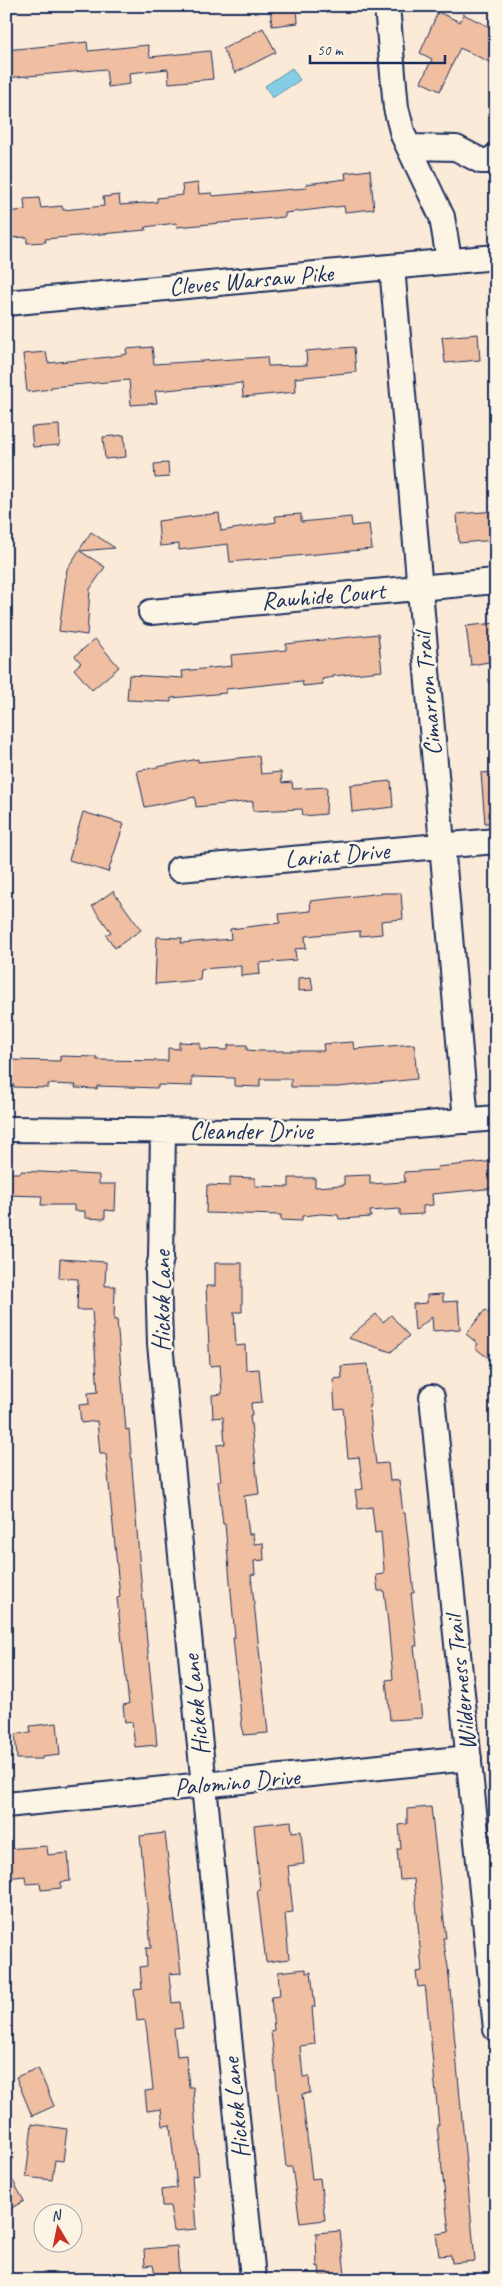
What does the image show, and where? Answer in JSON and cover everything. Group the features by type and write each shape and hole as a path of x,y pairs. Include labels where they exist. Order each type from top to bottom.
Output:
{"street":[{"path":"387,6 396,108 403,135 442,217 448,260"},
{"path":"409,146 456,148 481,161 489,161 496,156"},
{"name":"Cleves Warsaw Pike","path":"6,303 496,257"},
{"name":"Cimarron Trail","path":"392,267 466,1121"},
{"name":"Rawhide Court","path":"151,612 496,581"},
{"name":"Lariat Drive","path":"179,869 496,841"},
{"name":"Cleander Drive","path":"6,1129 334,1132 496,1118"},
{"name":"Hickok Lane","path":"163,1130 161,1258 158,1272 160,1344 253,2278"},
{"name":"Wilderness Trail","path":"432,1397 496,2029"},
{"name":"Palomino Drive","path":"6,1805 469,1758"}],"water":[{"path":"292,68 300,80 272,98 265,86"}],"building":[{"path":"270,6 297,6 298,23 272,26"},
{"path":"438,12 460,22 463,14 496,30 496,65 460,48 440,91 421,82 432,59 420,53"},
{"path":"263,28 276,52 235,73 223,49"},
{"path":"87,42 88,51 148,45 150,57 210,51 213,79 169,83 168,69 129,73 130,84 108,87 106,69 6,78 6,50"},
{"path":"370,170 374,209 345,212 344,206 285,213 285,217 177,227 176,223 145,227 146,230 45,239 46,242 27,243 27,237 10,238 7,212 25,210 24,199 39,198 41,208 62,206 63,210 104,206 103,197 119,195 120,205 157,202 157,198 183,195 182,185 198,183 199,194 212,193 212,196 306,188 306,184 346,179 345,173"},
{"path":"478,334 480,360 445,363 442,337"},
{"path":"152,347 154,364 267,357 268,366 307,365 306,351 354,347 356,372 295,378 296,392 243,397 242,383 155,391 157,403 131,405 129,380 51,387 51,389 27,392 23,354 46,352 48,363 109,357 127,354 126,349"},
{"path":"59,425 60,445 33,447 31,427"},
{"path":"124,435 126,457 105,459 103,437"},
{"path":"168,463 169,477 155,478 154,464"},
{"path":"496,511 496,540 459,543 457,514"},
{"path":"219,513 221,531 276,522 275,516 301,514 301,522 351,517 352,526 369,524 372,549 230,562 228,544 179,550 179,544 160,546 158,521"},
{"path":"91,532 115,548 80,551 105,567 90,589 87,635 59,631 67,569"},
{"path":"496,623 496,651 488,652 489,662 471,665 466,626"},
{"path":"378,634 382,671 333,676 322,679 323,684 303,686 302,681 226,689 226,693 171,698 171,702 127,700 129,675 183,678 182,671 232,666 231,655 286,650 286,644"},
{"path":"95,639 119,667 92,690 74,669 81,663 75,656"},
{"path":"259,756 261,774 281,772 282,783 292,782 293,789 327,787 326,814 303,816 302,809 253,811 253,801 196,807 195,797 145,807 137,771 198,759 198,762"},
{"path":"496,772 496,823 485,823 481,773"},
{"path":"391,781 393,807 352,812 350,785"},
{"path":"83,812 124,824 108,872 69,860"},
{"path":"113,891 141,930 115,948 106,935 111,932 92,906"},
{"path":"383,893 401,893 403,919 381,921 382,934 360,936 360,931 305,936 306,948 295,949 296,960 259,963 260,974 241,976 241,966 201,969 200,980 155,984 157,937 182,938 181,943 231,939 230,929 280,923 279,914 311,911 310,901"},
{"path":"311,977 313,990 298,991 298,978"},
{"path":"179,1042 200,1043 200,1049 228,1050 228,1045 247,1045 247,1050 259,1051 324,1051 323,1044 353,1042 354,1049 414,1044 417,1079 338,1087 291,1087 291,1079 260,1079 260,1087 234,1086 234,1078 192,1077 192,1086 158,1085 158,1088 97,1086 97,1089 75,1088 76,1085 48,1084 48,1088 6,1085 6,1060 60,1061 60,1056 97,1057 97,1060 168,1061 168,1048 179,1049"},
{"path":"496,1161 496,1188 432,1194 433,1205 423,1206 423,1214 400,1215 400,1209 370,1211 371,1217 339,1219 338,1215 302,1216 302,1221 281,1220 281,1215 206,1213 207,1185 230,1186 230,1177 255,1178 255,1186 289,1187 289,1178 315,1178 315,1187 344,1185 344,1176 370,1175 370,1184 405,1182 404,1172 438,1170 437,1167"},
{"path":"21,1171 99,1175 99,1184 116,1184 115,1211 105,1210 105,1219 85,1218 85,1211 74,1211 74,1205 41,1205 42,1196 6,1195 6,1173 21,1173"},
{"path":"60,1259 106,1262 105,1286 115,1286 114,1320 117,1320 126,1430 129,1429 157,1745 135,1747 132,1722 125,1723 123,1705 129,1704 117,1598 120,1597 106,1454 100,1454 97,1421 81,1423 79,1405 89,1404 88,1393 98,1392 92,1310 77,1310 78,1279 59,1278"},
{"path":"215,1263 242,1263 242,1312 234,1312 236,1346 245,1345 246,1370 259,1369 262,1402 251,1403 252,1415 250,1415 259,1494 244,1496 249,1534 253,1534 254,1544 263,1543 264,1560 254,1561 255,1574 251,1575 268,1733 243,1735 233,1638 235,1638 225,1524 223,1524 218,1481 221,1481 217,1445 225,1444 223,1417 213,1418 212,1395 222,1394 220,1365 210,1366 206,1286 215,1286"},
{"path":"443,1294 443,1302 458,1301 460,1329 433,1331 432,1317 415,1331 413,1304 427,1303 427,1295"},
{"path":"485,1310 496,1319 496,1347 487,1357 475,1348 478,1344 466,1334"},
{"path":"376,1314 383,1322 391,1315 409,1336 391,1352 348,1338"},
{"path":"368,1364 371,1406 369,1406 376,1464 388,1463 390,1481 399,1480 403,1513 405,1513 414,1593 411,1593 417,1646 414,1646 422,1718 390,1720 386,1680 393,1679 388,1623 384,1591 378,1591 376,1575 384,1574 381,1532 375,1533 372,1507 358,1509 355,1490 363,1489 359,1457 348,1458 343,1408 335,1409 333,1379 342,1378 341,1366"},
{"path":"57,1723 60,1755 42,1757 42,1759 17,1759 15,1734 31,1733 30,1726"},
{"path":"431,1807 446,1938 443,1938 448,1967 475,2261 452,2263 451,2255 439,2256 436,2234 449,2232 437,2125 439,2125 426,1993 425,1986 418,1987 416,1972 422,1971 414,1879 400,1880 397,1849 401,1849 399,1825 407,1824 407,1809"},
{"path":"291,1821 292,1832 301,1831 304,1864 288,1866 293,1912 285,1913 289,1959 266,1962 257,1890 260,1889 254,1825"},
{"path":"165,1833 181,1973 169,1974 172,2003 180,2002 183,2028 174,2029 177,2056 186,2055 189,2087 193,2087 199,2175 192,2176 196,2229 174,2231 170,2206 162,2206 161,2190 177,2188 170,2125 163,2126 161,2109 147,2111 145,2091 153,2090 147,2032 145,2020 137,2021 134,1990 142,1989 140,1967 147,1966 146,1948 151,1948 140,1836"},
{"path":"47,1846 48,1855 68,1853 70,1881 61,1882 61,1888 41,1890 40,1883 26,1884 25,1876 6,1878 6,1849"},
{"path":"306,1969 306,1973 311,1972 315,2007 312,2007 315,2044 300,2046 303,2077 309,2076 310,2093 302,2094 312,2179 320,2178 325,2220 300,2223 292,2167 286,2167 271,2031 274,2030 271,1997 280,1996 278,1972"},
{"path":"38,2068 54,2106 32,2116 16,2077"},
{"path":"32,2124 67,2129 63,2161 55,2160 52,2180 26,2177"},
{"path":"6,2168 24,2201 6,2211"},
{"path":"340,2231 345,2274 320,2276 319,2266 317,2267 316,2233"},
{"path":"177,2246 179,2280 156,2280 153,2265 145,2266 144,2249"}]}
